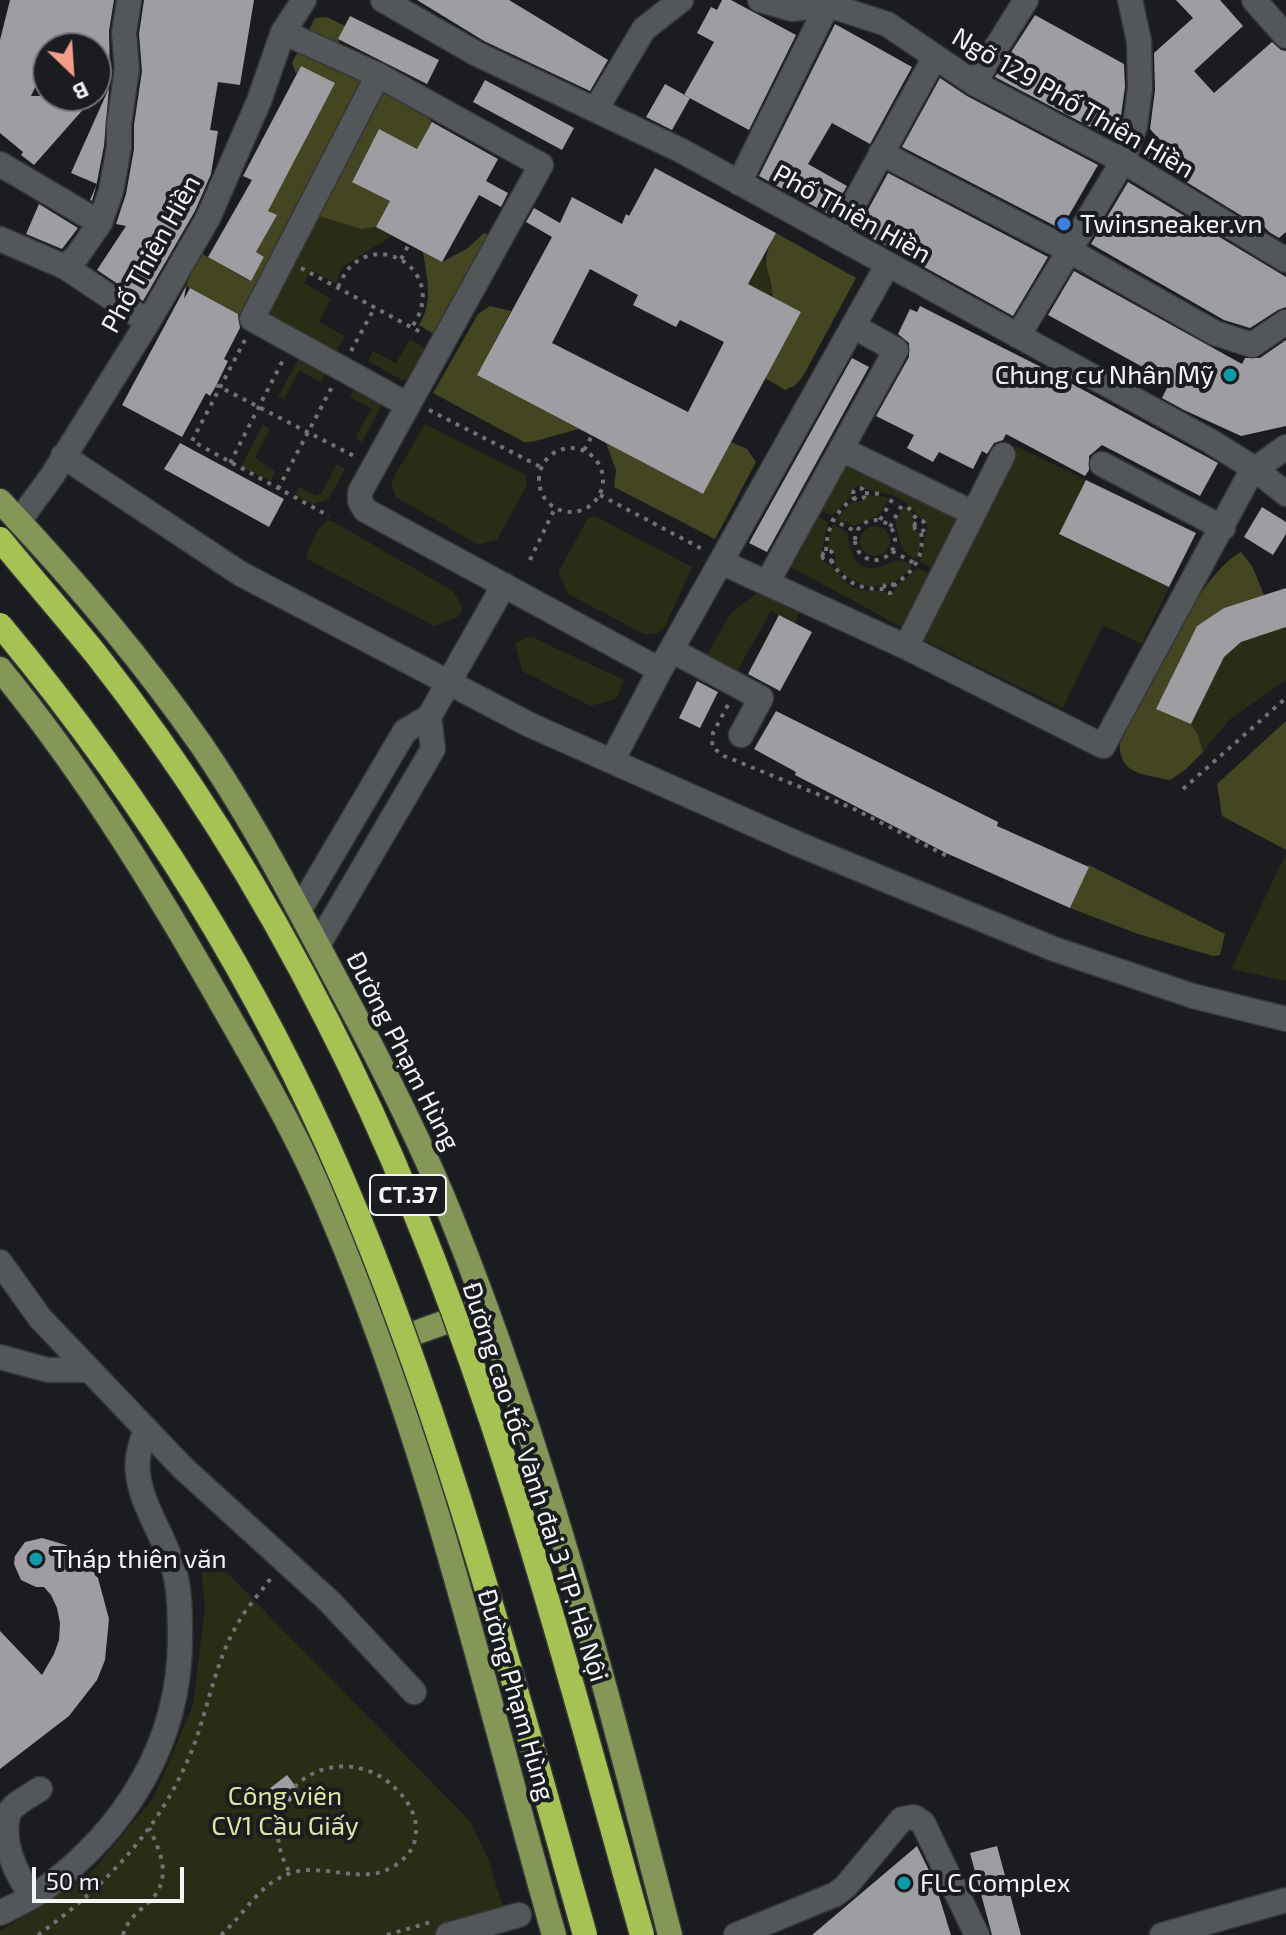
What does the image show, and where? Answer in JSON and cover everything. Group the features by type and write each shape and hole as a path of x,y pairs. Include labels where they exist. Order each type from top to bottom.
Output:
{"highway":[{"name":"Đường cao tốc Vành đai 3 TP. Hà Nội","path":"0,539 96,655 179,770 256,892 328,1021 392,1156 444,1286 489,1413 566,1667 642,1935"},
{"name":"CT.37","path":"0,625 52,688 124,787 209,919 279,1046 342,1179 437,1429 585,1935"}],"main road":[{"name":"Đường Phạm Hùng","path":"0,501 114,629 201,745 300,909 418,1138 453,1222 527,1428 610,1703 670,1935"},
{"name":"Đường Phạm Hùng","path":"0,669 30,706 113,824 173,917 262,1075 333,1218 422,1466 554,1935"},
{"path":"381,1346 485,1308"}],"street":[{"path":"65,267 77,256 100,223 111,191 127,69 124,33 129,0"},
{"name":"Phố Thiên Hiền","path":"19,521 148,322 208,218 259,101 283,32 304,0"},
{"name":"Phố Thiên Hiền","path":"383,0 477,54 680,150 1210,441 1255,469 1286,494"},
{"path":"596,109 644,29 681,0"},
{"path":"760,0 792,9 829,2"},
{"path":"974,83 1026,0"},
{"path":"1018,336 1123,161 1135,126 1140,88 1139,41 1130,0"},
{"path":"1254,0 1286,36"},
{"path":"739,183 829,2"},
{"name":"Ngõ 129 Phố Thiên Hiền","path":"829,2 887,24 974,83 1123,161 1286,260"},
{"path":"283,32 378,75 541,165 419,408 360,492 360,501 365,510 504,585 666,660 739,685 761,698 741,735"},
{"path":"836,236 935,57"},
{"path":"378,75 252,319 419,408"},
{"path":"881,153 1070,251 1215,333 1252,345 1286,322"},
{"path":"0,164 100,223"},
{"path":"0,239 65,267 148,322"},
{"path":"612,761 666,660 713,556 888,264"},
{"path":"767,583 896,350 853,326"},
{"path":"713,556 906,647 1103,746 1249,476 1286,447"},
{"path":"841,449 973,513"},
{"path":"906,647 1003,455"},
{"path":"63,456 241,574 530,725 798,844 1054,949 1193,996 1286,1019"},
{"path":"1102,464 1223,528"},
{"path":"300,909 405,731 429,717 504,585"},
{"path":"318,945 433,749 429,717"},
{"path":"0,1262 40,1318 182,1467 330,1602 414,1692"},
{"path":"0,1357 48,1370 89,1370"},
{"path":"0,1913 32,1896 86,1854 130,1803 159,1752 176,1700 180,1613 175,1572 159,1528 144,1499 137,1460 146,1429"},
{"path":"32,1896 14,1872 4,1850 1,1827 11,1809 40,1789"},
{"path":"741,1934 836,1894 902,1819 914,1817 923,1823 977,1935"},
{"path":"1162,1935 1286,1900"},
{"path":"448,1935 519,1915"}],"path":[{"path":"401,259 409,244"},
{"path":"338,287 348,270 359,260 387,254 401,259 420,280 424,294 422,308 412,328"},
{"path":"283,259 424,335"},
{"path":"346,360 375,307"},
{"path":"245,339 192,441 329,516"},
{"path":"230,463 287,352"},
{"path":"278,489 337,378"},
{"path":"218,387 357,457"},
{"path":"419,408 541,467"},
{"path":"584,450 592,436"},
{"path":"565,448 584,450 601,465 604,476 600,495 582,511 571,513 555,508 540,488 541,467 555,452 565,448"},
{"path":"855,489 893,498 903,503 918,521 915,527 921,531 922,551 916,565 889,593 884,589 851,583 839,573 831,560 833,554 826,551 832,520 841,507 854,498 855,489"},
{"path":"854,498 861,500 865,493"},
{"path":"600,495 713,556"},
{"path":"879,521 893,498"},
{"path":"890,527 903,503"},
{"path":"808,507 857,532"},
{"path":"530,560 555,508"},
{"path":"879,521 890,527 895,539 892,551 881,559 868,559 858,550 855,544 857,532 866,522 879,521"},
{"path":"892,551 940,579"},
{"path":"739,685 713,733 712,747 724,756 852,808 947,856"},
{"path":"1183,789 1286,698"},
{"path":"221,1935 260,1892 290,1873 359,1876 391,1869 413,1847 417,1830 406,1800 379,1775 357,1768 315,1772 302,1780 291,1789 281,1805 278,1823 276,1840 290,1873"},
{"path":"123,1935 126,1924 158,1891 163,1876 163,1860 149,1828"}],"green space":[{"path":"327,17 345,26 338,40 362,80 246,318 186,286 199,252 250,281 264,258 256,252 276,216 265,210 334,83 301,66 296,74 292,63 315,18"},
{"path":"382,92 410,102 432,122 417,149 379,129 352,181 390,201 376,227 361,229 319,216"},
{"path":"319,216 361,229 376,227 392,236 342,267 336,283 311,270 304,283 331,299 319,322 345,336 337,351 271,316 268,309"},
{"path":"484,233 490,235 442,339 419,325 428,298 423,252 442,262 468,248"},
{"path":"776,233 856,278 802,378 785,390 765,378 801,312 773,297 766,259"},
{"path":"764,253 773,297 752,286 742,305 737,302"},
{"path":"490,306 511,311 477,375 579,429 524,442 433,393 478,314"},
{"path":"410,339 427,349 412,377 402,380 368,361 373,351 396,363"},
{"path":"299,358 326,372 321,382 299,371 284,400 278,397"},
{"path":"355,387 383,403 362,442 355,438 371,409 350,397"},
{"path":"263,424 270,429 255,458 275,471 271,481 241,467"},
{"path":"425,424 526,475 527,485 497,540 475,543 396,497 391,482"},
{"path":"731,442 747,449 756,462 715,539 614,487 616,470 606,443 703,494"},
{"path":"1016,446 1086,480 1059,535 1169,587 1142,644 1103,625 1063,708 922,639"},
{"path":"842,461 966,512 939,573 920,561 926,521 901,499 858,486 852,489 850,498 832,515 819,510"},
{"path":"337,464 345,469 328,500 313,504 295,495 299,487 317,496 321,494"},
{"path":"868,495 890,498 878,516 854,526 836,519 852,502 864,501"},
{"path":"903,507 911,512 914,529 920,535 916,559 903,549 895,523"},
{"path":"816,515 828,522 820,559 852,587 889,594 918,568 937,577 905,629 791,567 790,563"},
{"path":"595,516 692,567 665,627 658,633 644,634 568,594 558,573 588,518"},
{"path":"326,521 332,521 453,591 463,608 458,617 434,626 305,558 317,531"},
{"path":"833,524 847,532 852,553 864,567 879,567 899,560 911,564 911,568 883,586 853,581 835,565 835,553 828,546"},
{"path":"875,526 886,530 890,541 886,552 875,556 864,552 860,541 864,530"},
{"path":"1241,552 1252,566 1264,595 1224,608 1197,626 1191,724 1203,752 1170,780 1138,773 1130,769 1121,756 1121,732 1192,606 1225,564"},
{"path":"760,591 799,613 795,623 771,611 738,670 709,658 708,652 732,612"},
{"path":"1286,627 1286,680 1229,720 1203,752 1191,724 1224,657 1241,642"},
{"path":"532,637 624,680 616,699 590,706 522,671 515,643"},
{"path":"1286,721 1286,850 1222,816 1217,784"},
{"path":"1286,853 1286,981 1231,969"},
{"path":"1089,865 1225,934 1220,955 1213,956 1138,934 1070,908"},
{"name":"Công viên CV1 Cầu Giấy","path":"198,1543 470,1821 489,1861 505,1914 435,1935 0,1935 0,1931 90,1874 154,1797 193,1705 205,1607"}],"building":[{"path":"10,0 114,0 109,32 32,32 32,112 81,112 34,165 0,133 0,40"},
{"path":"144,0 254,0 240,85 218,82 210,130 218,131 211,174 195,211 143,301 97,270 126,226 116,224 126,194 134,149 134,125 142,71 139,34"},
{"path":"417,0 509,0 608,60 590,91 484,41"},
{"path":"722,0 731,0 796,35 749,130 684,95 714,42 697,33 711,7 717,10"},
{"path":"1176,0 1220,0 1243,26 1194,71 1214,93 1272,42 1286,51 1286,232 1279,238 1255,217 1250,221 1144,156 1161,141 1150,129 1155,90 1154,53 1193,18"},
{"path":"1035,15 1124,64 1125,87 1120,123 1113,139 995,77"},
{"path":"350,16 439,60 427,84 338,39"},
{"path":"835,24 912,67 870,144 832,123 808,164 847,186 830,215 759,176"},
{"path":"301,66 335,83 268,211 277,215 256,252 264,257 251,281 208,257 252,180 243,176"},
{"path":"940,78 967,96 1098,165 1061,229 902,147"},
{"path":"485,80 574,128 562,150 473,102"},
{"path":"665,84 690,98 672,130 646,117"},
{"path":"98,112 107,112 97,184 71,173"},
{"path":"432,122 498,159 486,181 508,193 501,207 479,195 442,262 376,227 390,201 352,182 379,129 417,149"},
{"path":"655,168 776,233 748,284 801,312 703,494 477,375 552,237 526,222 534,208 560,223 572,197 622,224 626,214 629,216","holes":["590,269 638,295 633,305 676,327 680,320 724,342 688,412 552,343"]},
{"path":"888,173 1048,257 1013,316 857,230"},
{"path":"1128,182 1286,277 1286,307 1250,328 1224,320 1091,244"},
{"path":"39,204 78,228 62,249 26,234"},
{"path":"1074,271 1242,364 1245,358 1260,358 1286,340 1286,426 1241,436 1184,410 1162,398 1170,382 1048,315"},
{"path":"186,286 184,299 190,288 238,314 240,328 224,359 228,361 216,386 210,396 206,393 182,437 122,405"},
{"path":"920,306 1041,367 1218,463 1200,496 1102,445 1089,456 1089,470 1085,476 1006,434 1003,440 994,443 987,454 982,451 973,469 939,452 933,462 907,448 914,435 876,416 909,357 909,343 898,334 910,309 917,312"},
{"path":"852,358 869,367 767,552 749,543"},
{"path":"180,443 284,499 269,527 164,469"},
{"path":"1086,480 1196,533 1169,587 1059,534"},
{"path":"1262,507 1286,522 1286,534 1273,555 1244,537"},
{"path":"1286,588 1286,627 1241,642 1224,657 1191,724 1156,709 1197,626 1224,608"},
{"path":"779,615 812,632 780,691 748,674"},
{"path":"697,681 718,692 700,728 679,718"},
{"path":"776,711 998,822 997,826 1089,867 1070,908 946,853 795,775 796,772 754,749"},
{"path":"42,1538 66,1545 81,1554 98,1578 109,1619 105,1660 97,1680 69,1716 0,1769 0,1631 42,1675 59,1640 60,1623 51,1595 44,1587 21,1580 14,1564 15,1556 25,1542"},
{"path":"287,1775 301,1793 283,1807 269,1789"},
{"name":"FLC Complex","path":"917,1846 935,1883 951,1935 812,1935"},
{"path":"997,1846 1021,1935 992,1935 970,1853"}],"place":[{"name":"Twinsneaker.vn","path":"1064,224"},
{"name":"Chung cư Nhân Mỹ","path":"1230,375"},
{"name":"Tháp thiên văn","path":"36,1559"},
{"name":"FLC Complex","path":"904,1883"}]}
